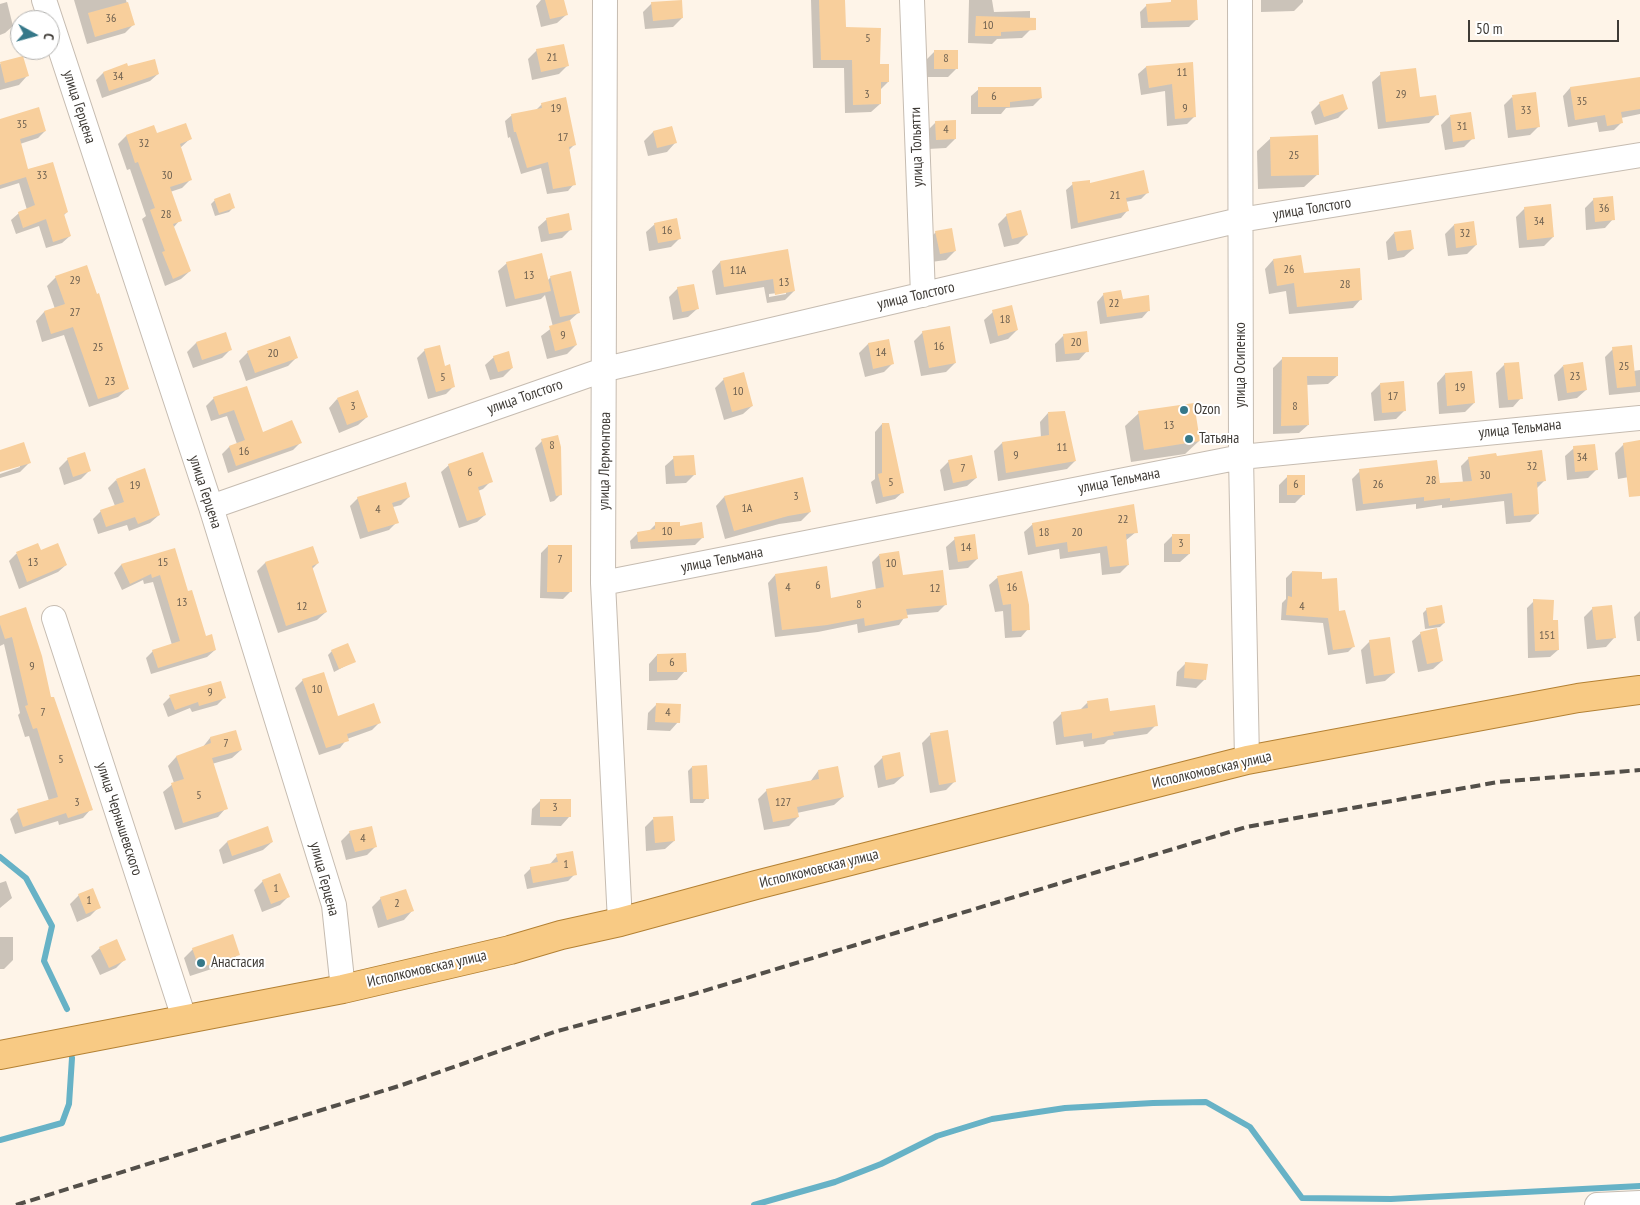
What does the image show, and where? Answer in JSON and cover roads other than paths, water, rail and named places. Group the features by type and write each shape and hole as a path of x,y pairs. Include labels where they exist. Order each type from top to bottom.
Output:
{"main road":[{"name":"Исполкомовская улица","path":"0,1056 343,989 620,922 756,885 1247,760 1578,698 1640,690"}],"street":[{"name":"улица Герцена","path":"44,0 211,507 334,905 343,989"},
{"name":"улица Лермонтова","path":"605,0 606,369 603,583 620,922"},
{"name":"улица Тольятти","path":"912,0 923,295"},
{"name":"улица Осипенко","path":"1240,0 1241,457 1247,760"},
{"name":"улица Толстого","path":"211,507 606,369 1240,220 1640,155"},
{"name":"улица Тельмана","path":"603,583 1241,457 1640,418"},
{"name":"улица Чернышевского","path":"54,618 185,1020"},
{"path":"1597,1205 1640,1203"}],"waterway":[{"path":"0,857 26,878 52,926 44,961 67,1009"},
{"path":"0,1140 62,1123 69,1104 72,1058"},
{"path":"754,1205 835,1182 881,1164 937,1136 992,1119 1065,1108 1153,1103 1206,1102 1250,1127 1302,1198 1391,1199 1640,1186"}],"railway":[{"path":"16,1205 402,1085 554,1032 687,996 1246,827 1498,782 1640,770"}],"place":[{"name":"Ozon","path":"1184,410"},
{"name":"Татьяна","path":"1189,439"},
{"name":"Анастасия","path":"201,963"}]}
